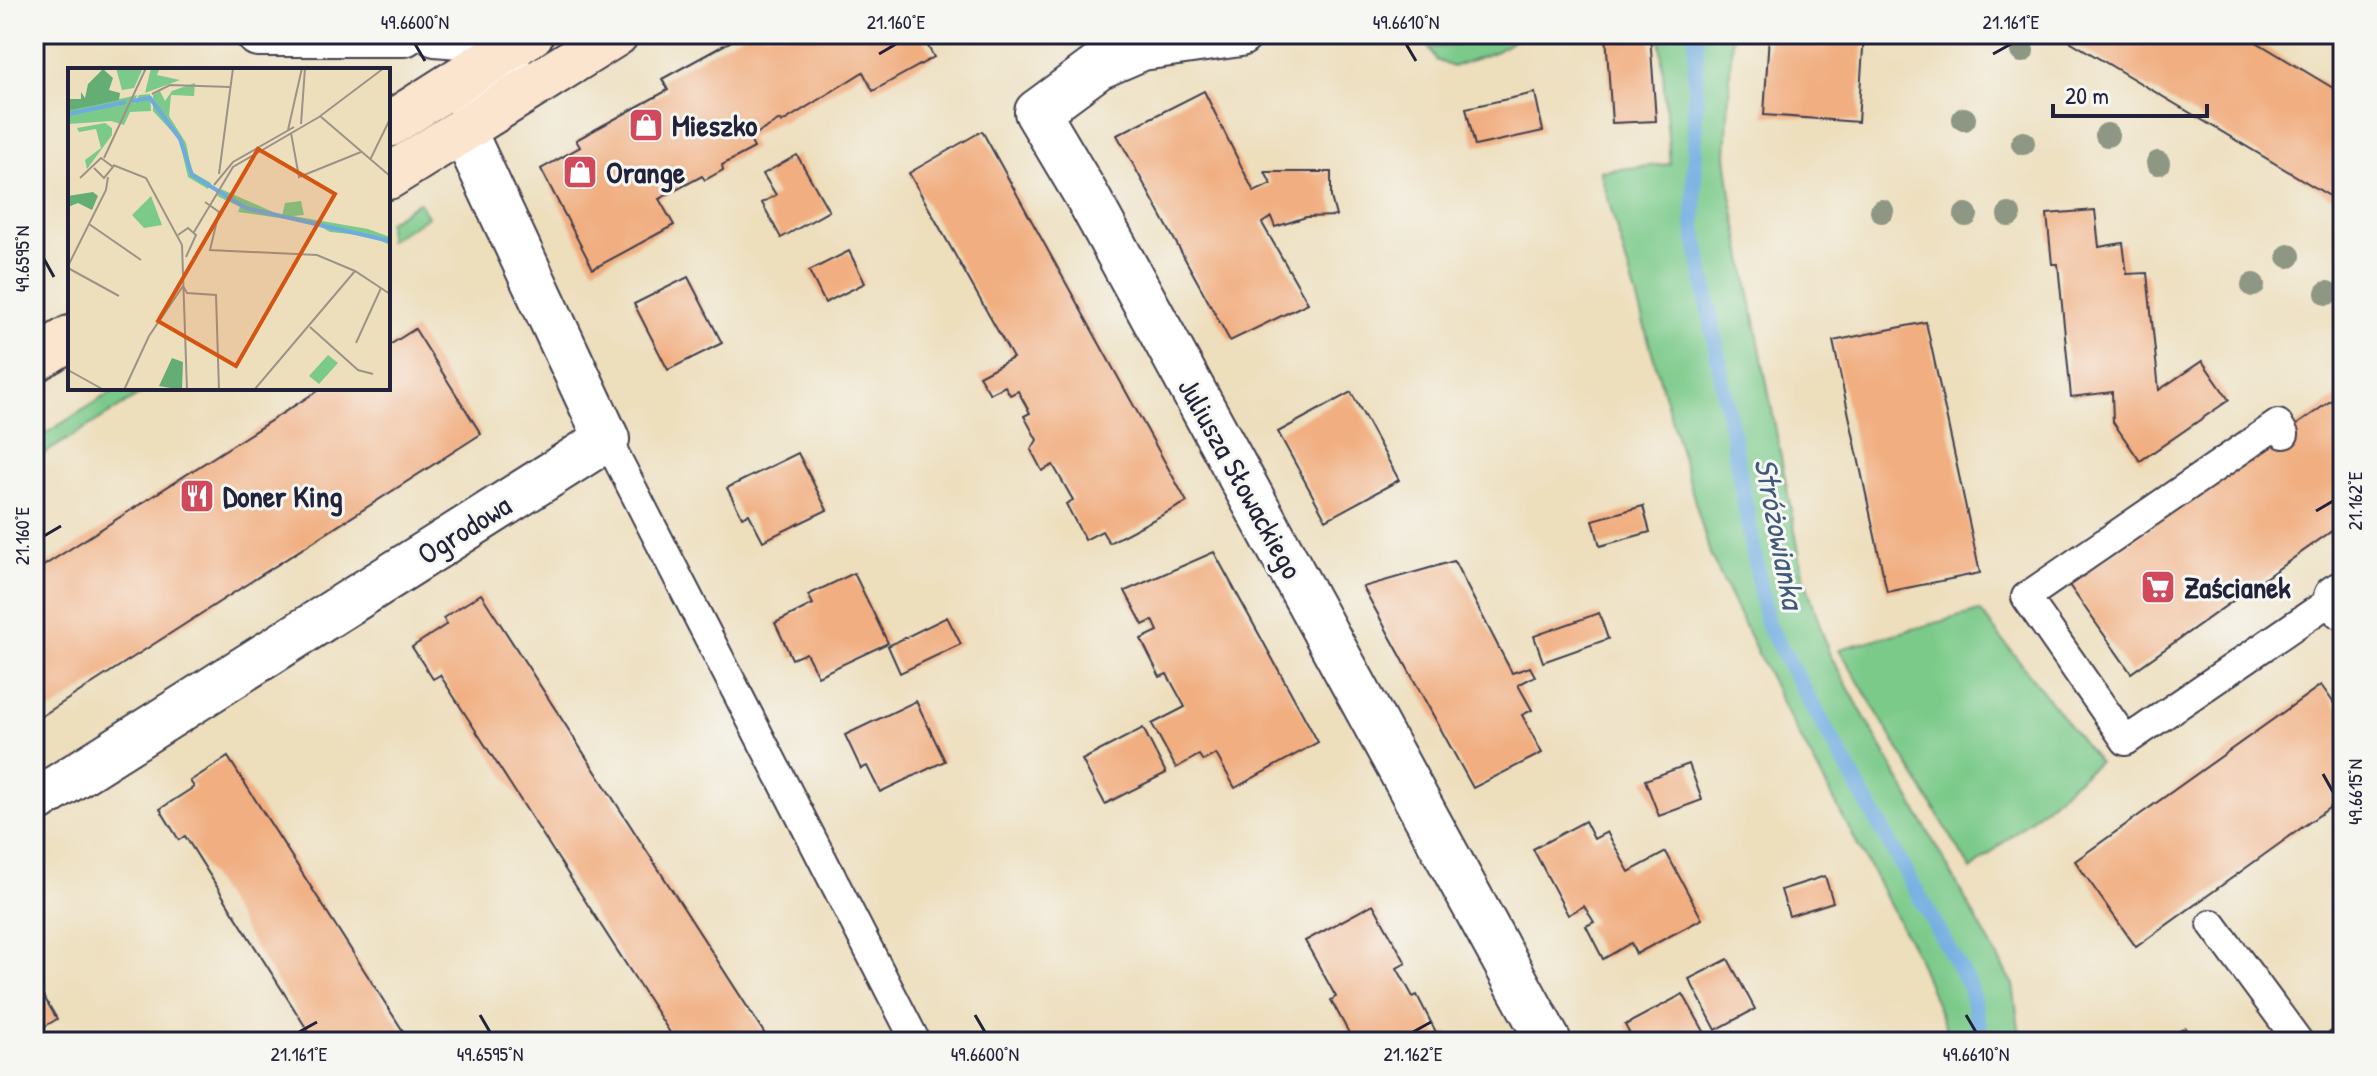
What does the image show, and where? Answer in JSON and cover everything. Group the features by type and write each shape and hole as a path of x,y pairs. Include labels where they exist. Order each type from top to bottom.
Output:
{"main road":[{"path":"390,176 616,34"},
{"path":"390,124 519,41"},
{"path":"34,360 68,339"}],"street":[{"path":"258,34 404,34"},
{"path":"435,34 519,41 508,77 463,130 607,439"},
{"name":"Juliusza Słowackiego","path":"1240,34 1142,48 1098,67 1037,112 1088,198 1549,1042"},
{"name":"Ogrodowa","path":"34,802 607,439"}],"lane":[{"path":"2284,434 2278,424 2026,597 2126,741 2341,599"},
{"path":"607,439 916,1042"},
{"path":"2212,924 2299,1042"}],"green space":[{"path":"1484,34 1523,34 1497,51 1453,67 1436,60 1429,48 1457,45"},
{"path":"1660,34 1732,34 1726,156 1731,195 1803,573 1829,653 2013,985 2021,1042 1946,1042 1946,1029 1917,956 1782,703 1710,554 1600,171 1670,164"},
{"path":"419,202 428,217 390,240 390,221"},
{"path":"115,390 147,390 34,460 34,441"},
{"path":"1980,611 2098,762 1971,870 1839,649"}],"building":[{"path":"744,34 921,34 934,57 873,91 863,72 781,123 780,120 749,138 754,148 722,165 723,170 705,180 702,176 659,199 674,225 593,269 541,169 580,147 576,140 668,90 662,79"},
{"path":"1606,34 1650,34 1656,121 1612,123"},
{"path":"1769,34 1864,34 1858,122 1764,115"},
{"path":"2058,34 2243,34 2343,94 2343,204"},
{"path":"1204,91 1254,192 1271,184 1265,172 1331,172 1331,197 1336,216 1306,217 1275,227 1271,217 1262,223 1308,303 1230,341 1117,135"},
{"path":"1535,93 1543,131 1475,146 1466,108"},
{"path":"982,131 1187,502 1109,543 1102,531 1085,540 1066,504 1073,500 1053,465 1042,471 1031,450 1037,440 1024,416 1030,413 1018,391 1010,395 1005,386 990,394 979,376 1013,358 909,173"},
{"path":"797,155 829,211 781,238 762,203 776,195 763,174"},
{"path":"2095,210 2099,247 2123,243 2127,274 2147,273 2159,390 2202,361 2229,400 2140,461 2113,422 2112,392 2071,397 2058,264 2052,264 2047,214"},
{"path":"849,251 865,283 825,303 809,271"},
{"path":"688,277 722,343 668,370 634,304"},
{"path":"1926,322 1980,573 1887,592 1833,341"},
{"path":"415,329 481,434 34,721 34,572 319,390 390,390 390,345"},
{"path":"2343,371 2343,523 2131,673 2069,585 2339,395"},
{"path":"1351,392 1399,480 1326,520 1278,432"},
{"path":"798,453 827,510 763,541 749,514 742,517 727,488"},
{"path":"1643,506 1650,532 1600,546 1593,520"},
{"path":"1214,552 1318,742 1235,788 1216,754 1203,761 1199,755 1176,768 1152,724 1185,707 1167,674 1160,677 1141,639 1158,631 1153,620 1143,625 1125,591"},
{"path":"1454,561 1512,673 1530,667 1535,676 1518,685 1532,710 1522,715 1542,753 1473,788 1363,587"},
{"path":"854,573 888,643 818,676 806,653 792,659 775,623 813,604 808,595"},
{"path":"481,594 770,1042 676,1042 440,675 433,679 412,647 447,624 443,618"},
{"path":"1599,613 1608,639 1543,662 1534,636"},
{"path":"947,617 961,644 900,673 888,646"},
{"path":"2321,685 2343,716 2343,798 2136,947 2075,861"},
{"path":"916,701 945,761 880,792 867,766 861,769 845,735"},
{"path":"1143,728 1166,773 1105,804 1082,760"},
{"path":"228,757 410,1042 315,1042 185,836 179,840 160,809 194,787 190,781"},
{"path":"1689,764 1702,800 1659,816 1645,780"},
{"path":"1585,821 1594,839 1607,832 1629,872 1666,852 1702,919 1636,954 1631,943 1603,959 1586,926 1594,922 1584,906 1568,915 1533,849"},
{"path":"1825,876 1833,902 1789,916 1781,890"},
{"path":"1373,904 1406,963 1397,968 1413,997 1417,995 1439,1038 1448,1033 1453,1042 1344,1042 1341,1037 1349,1033 1331,1000 1336,997 1305,941"},
{"path":"1728,959 1755,1009 1716,1030 1689,979"},
{"path":"34,980 57,1019 34,1033"},
{"path":"1683,994 1710,1042 1634,1042 1625,1025"},
{"path":"2343,1023 2343,1042 2322,1042 2320,1039"},
{"path":"2186,1028 2192,1042 2155,1042"}],"waterway":[{"name":"Stróżowianka","path":"1696,34 1694,227 1767,624 1969,985 1983,1042"}],"place":[{"name":"Mieszko","path":"646,125"},
{"name":"Orange","path":"580,172"},
{"name":"Doner King","path":"197,496"},
{"name":"Zaścianek","path":"2158,587"}]}
